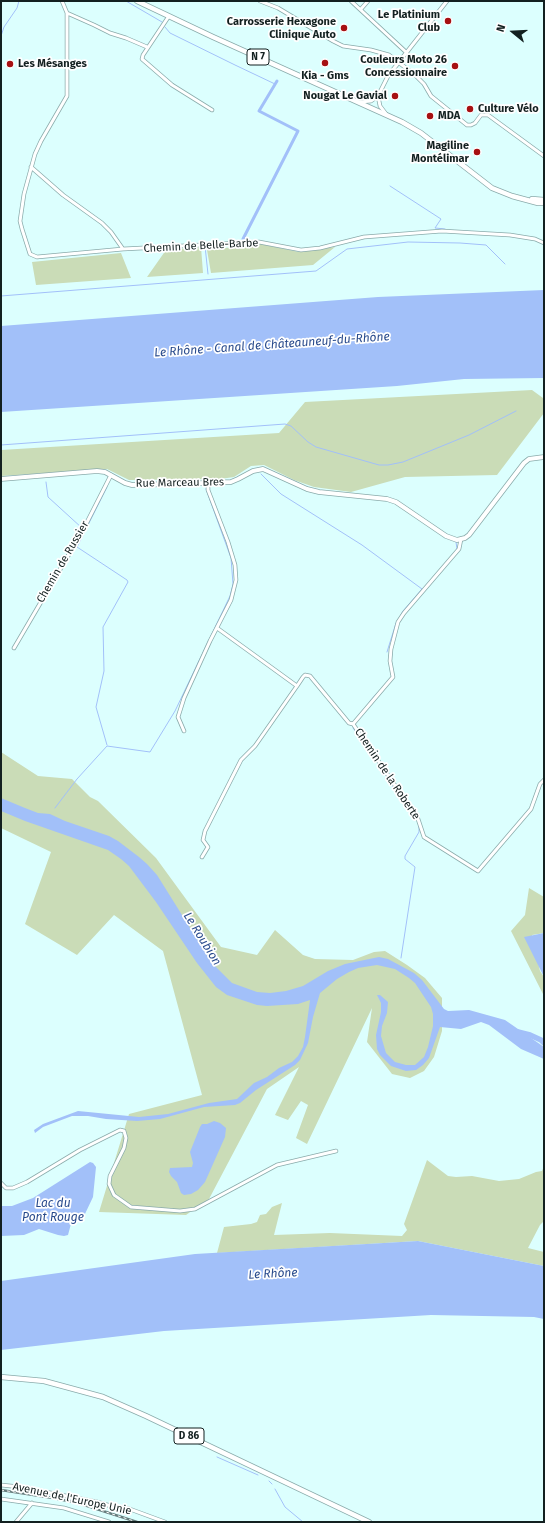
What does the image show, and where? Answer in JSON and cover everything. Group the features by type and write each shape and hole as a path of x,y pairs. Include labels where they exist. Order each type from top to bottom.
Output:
{"main road":[{"name":"N 7","path":"137,1 213,38 402,122 420,133 492,188 512,196 538,203 544,203"},
{"name":"N 7","path":"512,196 544,200"},
{"name":"D 86","path":"1,1377 44,1381 103,1397 369,1522"}],"street":[{"path":"62,1 67,13 67,96 41,141 31,167 63,195 102,223 111,232 123,249"},
{"path":"260,1 278,8 344,46 383,53 398,62 419,80 431,96 468,125 475,123 481,115 488,115 544,156"},
{"path":"352,1 407,53"},
{"path":"361,9 368,1"},
{"path":"357,101 371,102 378,96 388,76 398,62 407,53 447,1"},
{"path":"67,13 94,24 110,33 148,47"},
{"path":"169,16 148,47 142,59 172,85 212,110"},
{"path":"378,96 380,106 387,115"},
{"name":"Chemin de Belle-Barbe","path":"31,167 24,194 20,221 30,254 43,258 123,249 259,242 301,250 320,248 364,237 442,231 510,235 535,239 544,243"},
{"path":"202,857 208,847 203,840 205,831 241,760 255,746 303,676 310,676 352,724 393,677 390,661 391,649 398,622 455,555 459,549 461,539 469,535 524,463 529,459 544,457"},
{"name":"Rue Marceau Bres","path":"1,479 97,471 105,472 125,483 132,485 208,483 231,482 238,480 253,470 263,469 294,484 319,492 392,500 446,536 452,539 461,539"},
{"name":"Chemin de Russier","path":"14,648 78,538 111,475"},
{"path":"184,731 178,717 184,698 231,600 236,580 235,565 230,547 208,490 208,483"},
{"path":"217,628 297,686"},
{"name":"Chemin de la Roberte","path":"352,724 418,819 424,837 478,871 531,809 540,784 544,780"},
{"path":"1,1183 6,1188 13,1188 27,1182 80,1150 120,1130 124,1131 126,1138 124,1148 110,1176 109,1184 114,1195 131,1207 180,1211 195,1209 277,1165 336,1151"},
{"name":"Avenue de l'Europe Unie","path":"1,1485 20,1487 97,1502 118,1508 127,1508 165,1522"},
{"path":"1,1499 64,1508 109,1522"},
{"path":"16,1522 32,1503"}],"green space":[{"path":"261,244 299,252 335,247 313,265 211,273 207,250"},
{"path":"201,247 203,273 147,277 166,250"},
{"path":"121,253 131,278 36,285 32,262"},
{"path":"532,390 543,398 544,413 497,475 405,477 351,492 314,487 294,480 264,465 251,466 234,477 220,479 129,480 107,469 1,476 1,450 279,433 305,402"},
{"path":"1,752 38,776 72,779 90,797 98,801 156,858 221,947 257,955 275,930 303,955 315,959 353,960 374,952 385,951 425,978 442,998 442,1031 434,1057 424,1071 410,1078 392,1074 367,1042 372,1008 307,1144 296,1138 308,1105 301,1101 288,1120 275,1115 299,1067 267,1089 209,1199 186,1215 99,1212 129,1114 202,1095 163,951 114,915 77,955 25,924 51,852 1,828"},
{"path":"529,888 544,897 544,933 532,935 540,971 544,977 544,996 511,931 525,915"},
{"path":"427,1160 448,1176 472,1176 499,1181 519,1179 542,1171 544,1166 544,1221 540,1225 528,1248 544,1252 544,1266 418,1241 217,1253 224,1227 257,1222 260,1215 266,1214 272,1207 282,1203 274,1235 330,1233 402,1236 407,1230 404,1224"}],"water":[{"name":"Le Rhône - Canal de Châteauneuf-du-Rhône","path":"544,290 544,378 464,379 397,386 1,412 1,326 378,297"},
{"path":"1,798 38,813 50,814 65,821 109,836 139,857 157,875 212,963 232,983 257,992 270,993 286,991 303,986 328,971 345,964 379,957 388,959 414,973 422,980 444,1009 448,1011 469,1010 505,1020 544,1047 544,1059 521,1049 489,1025 481,1022 461,1029 440,1027 429,1058 416,1070 406,1071 391,1066 380,1055 377,1049 376,1035 381,1012 381,1003 377,995 380,995 388,1002 387,1013 382,1026 381,1036 386,1053 395,1062 406,1065 415,1065 424,1057 433,1026 433,1014 431,1007 415,983 395,969 377,965 358,968 349,972 337,979 320,993 313,1017 308,1043 300,1060 295,1065 256,1090 240,1103 235,1105 204,1107 160,1119 137,1121 88,1116 72,1116 43,1127 35,1133 34,1130 43,1124 78,1111 139,1117 168,1114 209,1103 237,1099 254,1083 292,1062 298,1056 303,1047 310,1000 298,1004 267,1006 257,1005 227,995 216,987 197,963 156,902 129,866 121,859 108,850 1,811"},
{"path":"544,933 544,977 524,937"},
{"path":"214,1121 220,1123 226,1128 225,1137 205,1182 198,1190 191,1194 184,1195 181,1193 177,1182 171,1176 169,1172 170,1168 192,1167 193,1163 190,1152 200,1127 202,1124 207,1124"},
{"name":"Lac du Pont Rouge","path":"90,1162 96,1167 93,1197 84,1216 76,1217 72,1220 68,1235 58,1235 39,1229 24,1235 1,1236 1,1206 12,1206 33,1198"},
{"name":"Le Rhône","path":"418,1241 544,1266 544,1319 534,1317 431,1315 164,1331 1,1350 1,1281 195,1254"}],"waterway":[{"path":"1,36 4,27 17,8 19,1"},
{"path":"126,1 162,22"},
{"path":"165,27 170,33 275,84"},
{"path":"243,239 298,131 259,111 277,81"},
{"path":"390,186 441,219 435,228 445,229"},
{"path":"1,296 316,271 347,249 408,242 486,245 505,264"},
{"path":"208,274 205,246 240,244"},
{"path":"1,445 285,424 291,426 308,442 316,447 379,465 388,465 403,462 469,435 516,411"},
{"path":"261,474 281,494 362,545 422,589 403,611 398,620"},
{"path":"46,482 48,497 82,528"},
{"path":"107,487 77,547 128,582 103,627 104,671 96,707 107,745"},
{"path":"55,808 77,779 107,746 150,752 175,711 230,596 233,584 231,558 206,489"},
{"path":"456,542 457,549"},
{"path":"387,652 396,623"},
{"path":"370,701 379,691"},
{"path":"353,728 370,751"},
{"path":"381,767 393,787"},
{"path":"395,789 415,818"},
{"path":"401,958 415,867 405,859 405,856 419,832 419,826"},
{"name":"Le Roubion","path":"518,1032 530,1035 544,1043"},
{"path":"217,1457 258,1475"},
{"path":"269,1481 272,1484"},
{"path":"275,1489 285,1507 303,1522"}],"railway":[{"path":"1,1490 78,1503 137,1522"}],"place":[{"name":"Le Platinium Club","path":"448,21"},
{"name":"Carrosserie Hexagone Clinique Auto","path":"344,28"},
{"name":"Kia - Gms","path":"325,63"},
{"name":"Les Mésanges","path":"10,64"},
{"name":"Couleurs Moto 26 Concessionnaire","path":"455,66"},
{"name":"Nougat Le Gavial","path":"395,96"},
{"name":"Culture Vélo","path":"470,109"},
{"name":"MDA","path":"430,116"},
{"name":"Magiline Montélimar","path":"477,152"}]}
